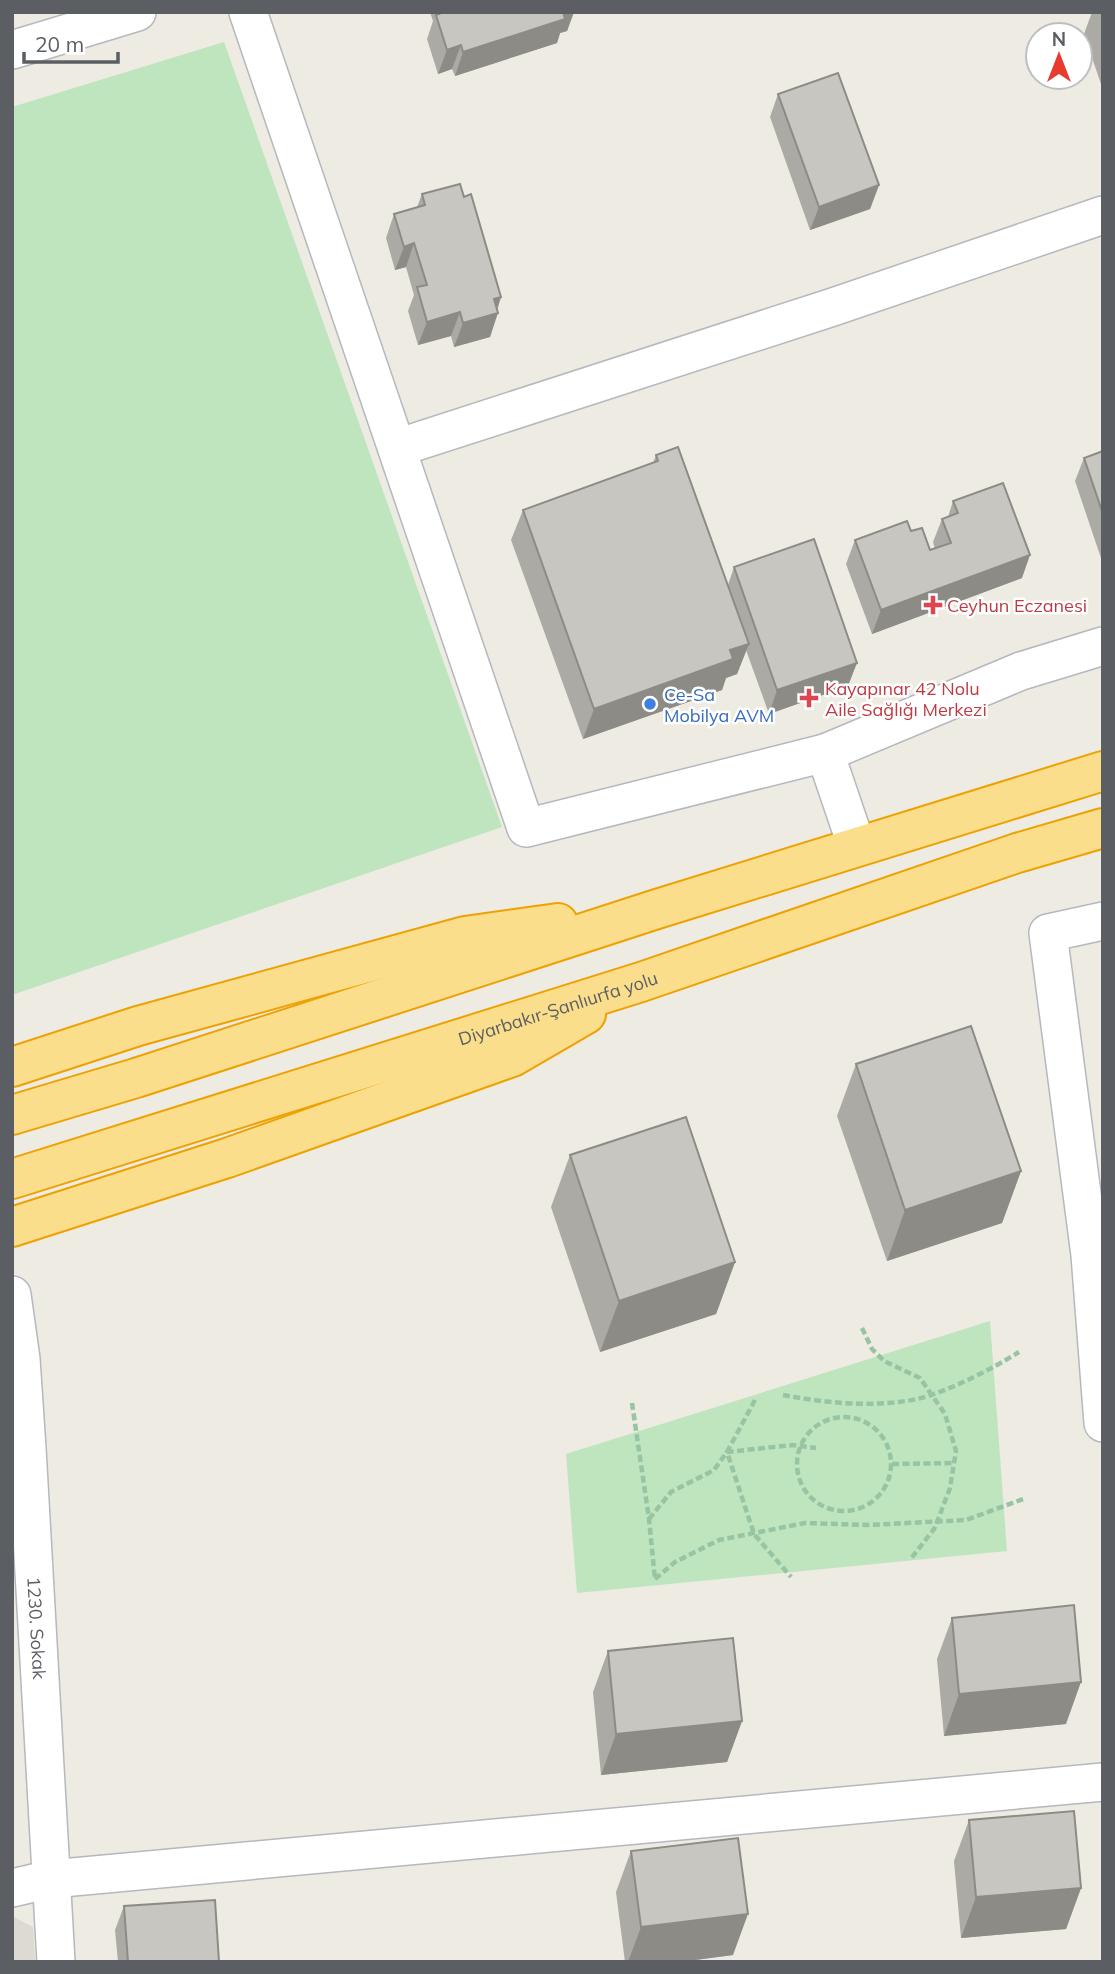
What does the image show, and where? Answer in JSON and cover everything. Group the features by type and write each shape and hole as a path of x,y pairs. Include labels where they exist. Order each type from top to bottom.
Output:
{"highway":[{"path":"12,1115 162,1070 657,909 1103,771"},
{"name":"Diyarbakır-Şanlıurfa yolu","path":"12,1179 640,982 1017,853 1103,828"},
{"path":"12,1067 138,1026 465,936 657,909"},
{"path":"12,1227 227,1158 512,1057 640,982"}],"street":[{"path":"12,50 137,12"},
{"path":"248,12 526,828 825,753 1021,671 1103,646"},
{"path":"397,448 830,308 1103,215"},
{"path":"825,753 857,847"},
{"path":"1103,921 1048,933 1090,1255 1103,1423"},
{"name":"1230. Sokak","path":"12,1295 21,1359 27,1448 56,1962"},
{"path":"12,1888 51,1879 1103,1782"}],"path":[{"path":"862,1328 872,1349 884,1362 920,1378 945,1414 956,1451 950,1488 937,1522 910,1560"},
{"path":"783,1395 822,1403 875,1403 914,1399 932,1395 1000,1364 1019,1352"},
{"path":"649,1519 671,1492 714,1470 755,1401"},
{"path":"632,1403 655,1579 675,1562 719,1540 805,1523 869,1525 965,1520 1026,1498"},
{"path":"840,1418 855,1419 870,1425 881,1435 889,1449 892,1464 889,1480 882,1493 870,1504 856,1510 840,1511 825,1507 812,1499 803,1486 798,1472 798,1457 802,1446 812,1430 825,1422 840,1418"},
{"path":"727,1452 793,1445 816,1448"},
{"path":"727,1452 754,1534 791,1577"},
{"path":"892,1464 954,1463"}],"shaded area":[{"path":"12,1916 33,1927 35,1962 12,1962"}],"green space":[{"path":"224,42 502,827 12,995 12,107"},
{"path":"990,1321 1007,1551 577,1593 566,1454"}],"building":[{"path":"444,12 563,12 565,19 463,52 461,45 447,50 436,15"},
{"path":"838,73 879,185 819,207 778,94"},
{"path":"460,184 464,197 471,194 501,297 494,299 498,313 463,323 460,312 427,322 417,287 427,285 414,243 404,247 394,214 425,205 422,194"},
{"path":"678,447 749,644 730,650 733,659 594,709 523,510 658,461 656,455"},
{"path":"1103,451 1103,514 1084,458"},
{"path":"1003,483 1030,555 881,610 855,540 907,521 911,531 922,528 930,550 951,543 942,519 958,513 953,501"},
{"path":"814,539 857,663 777,690 734,567"},
{"path":"971,1026 1021,1171 905,1210 856,1064"},
{"path":"686,1117 735,1262 619,1301 570,1155"},
{"path":"1074,1605 1081,1682 959,1694 952,1618"},
{"path":"733,1638 742,1721 616,1734 608,1651"},
{"path":"1074,1811 1081,1888 976,1897 969,1820"},
{"path":"738,1838 748,1914 641,1927 631,1851"},
{"path":"215,1900 219,1962 128,1962 124,1906"}],"place":[{"name":"Ceyhun Eczanesi","path":"933,605"},
{"name":"Kayapınar 42 Nolu Aile Sağlığı Merkezi","path":"809,698"},
{"name":"Ce-Sa Mobilya AVM","path":"650,704"}]}
